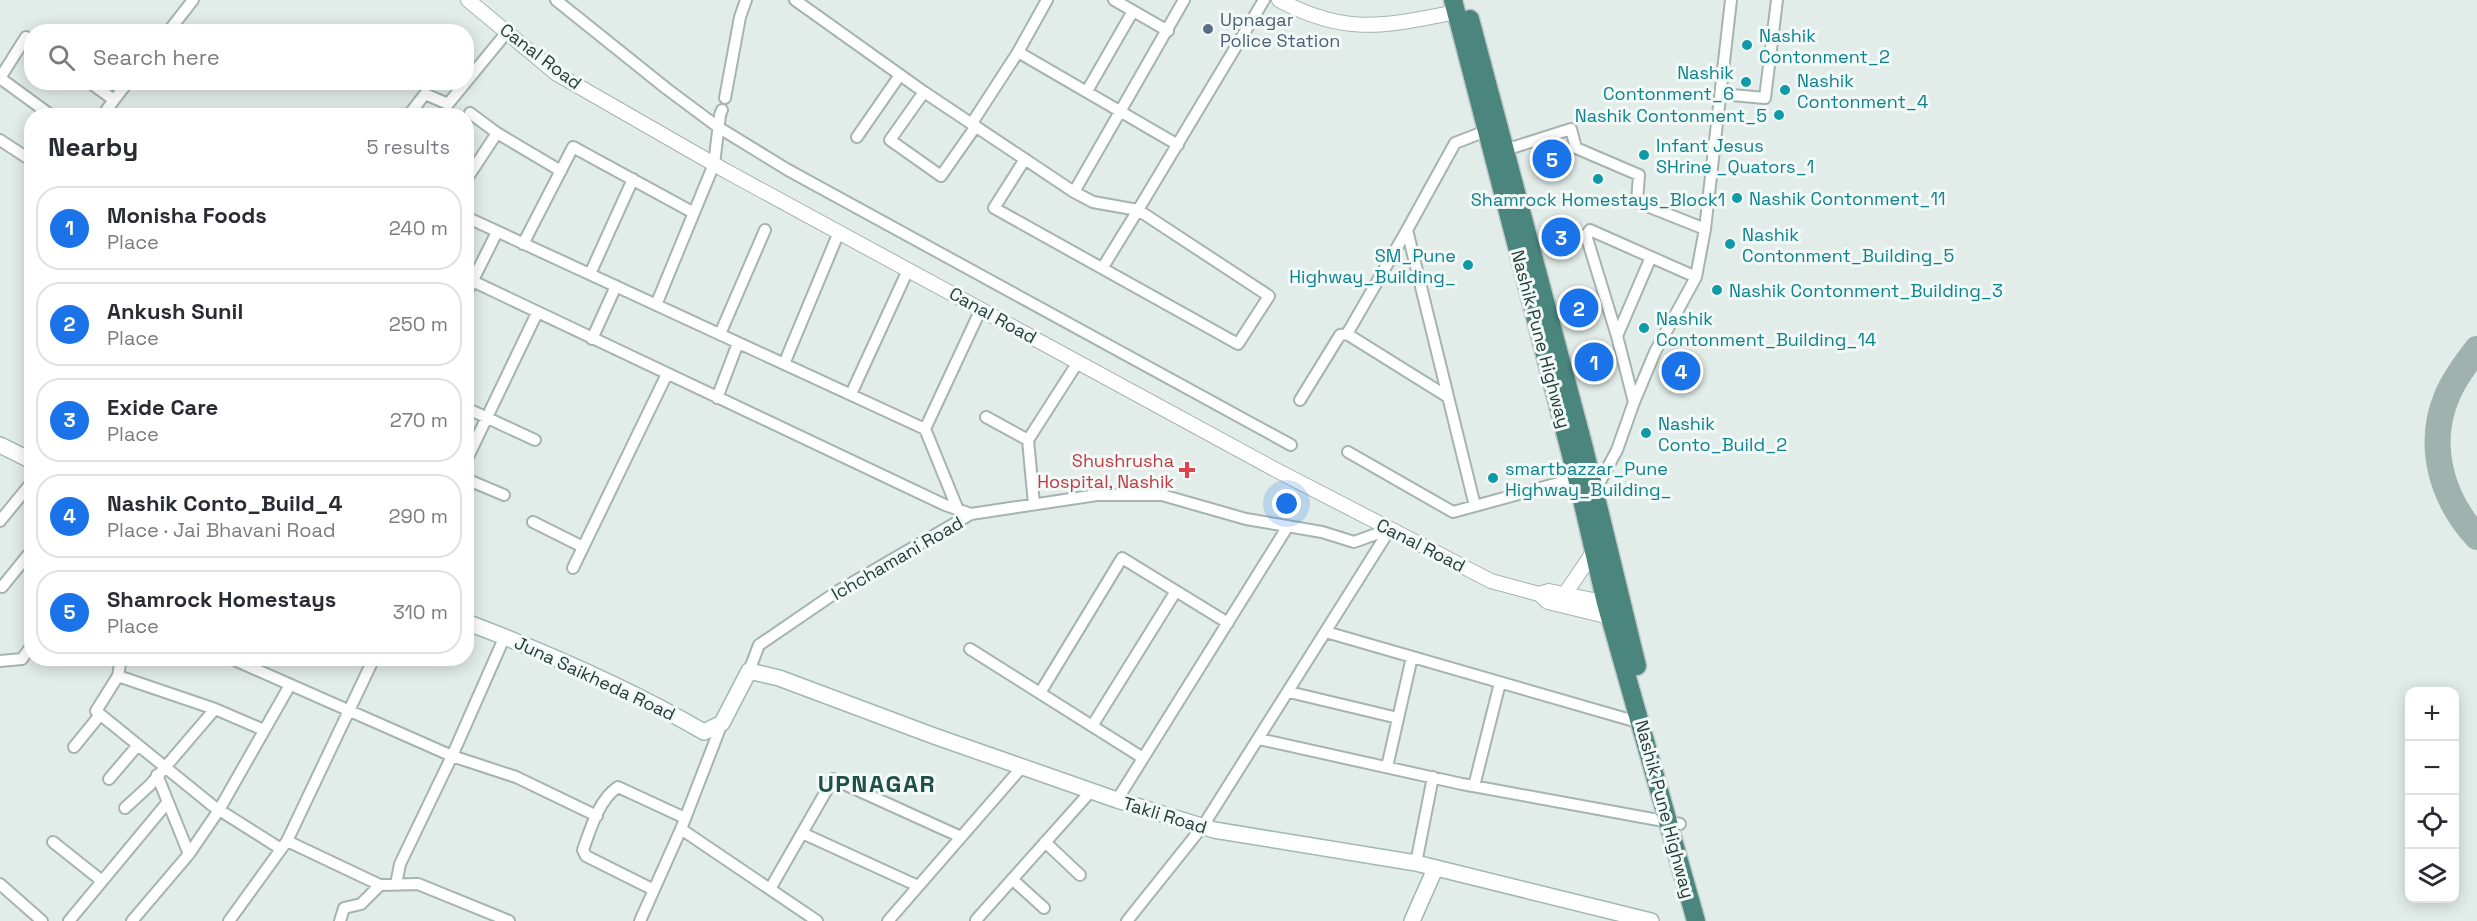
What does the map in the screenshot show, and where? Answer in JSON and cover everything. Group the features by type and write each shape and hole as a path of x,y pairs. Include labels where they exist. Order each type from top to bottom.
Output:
{"highway":[{"name":"Nashik Pune Highway","path":"1458,4 1486,131 1594,551 1616,612 1674,823 1696,921"},
{"name":"Nashik Pune Highway","path":"1458,4 1505,150 1583,444 1616,612 1641,723 1706,921"}],"main road":[{"path":"0,445 24,457"},
{"name":"Juna Saikheda Road","path":"474,625 533,647 664,709 704,732 722,723"},
{"path":"722,723 749,671"},
{"name":"Takli Road","path":"749,671 779,678 1117,800 1203,826 1416,863 1651,921"},
{"path":"1412,921 1435,869"}],"street":[{"name":"Canal Road","path":"468,0 557,74 714,164 1276,470 1491,581 1539,594 1548,602 1616,612"},
{"path":"556,0 718,127 788,170 1291,445"},
{"path":"725,98 740,17 746,0"},
{"path":"795,0 924,92 974,124 1074,192 1093,202 1138,210 1269,296 1238,344 994,207 1025,159"},
{"path":"924,92 890,140 941,176 1018,52 1047,0"},
{"path":"1114,0 1168,31"},
{"path":"1074,192 1184,0"},
{"path":"1103,267 1264,0"},
{"path":"1279,0 1299,11 1326,20 1363,26 1407,21 1458,4"},
{"path":"1594,494 1617,450 1634,402 1656,352 1696,277 1705,229 1731,0"},
{"path":"1721,94 1765,98 1777,0"},
{"path":"173,24 189,1"},
{"path":"1087,91 1133,11"},
{"path":"474,72 507,32"},
{"path":"24,41 0,78 41,108"},
{"path":"1018,52 1178,145"},
{"path":"857,137 900,75"},
{"path":"100,90 114,100"},
{"path":"108,108 122,90"},
{"path":"414,108 425,94 448,104 459,90"},
{"path":"656,305 714,164 722,110"},
{"path":"474,116 497,133 561,171"},
{"path":"1505,150 1571,129 1576,148 1639,175 1637,202 1705,229"},
{"path":"1347,334 1455,143 1486,131"},
{"path":"474,168 497,133"},
{"path":"0,140 24,156"},
{"path":"524,244 573,147 694,213"},
{"path":"590,274 633,179"},
{"path":"474,221 925,429 958,510"},
{"path":"720,334 765,230"},
{"path":"1407,230 1475,506"},
{"path":"1634,402 1587,232 1590,230 1696,277"},
{"path":"474,273 497,232"},
{"path":"784,364 839,232"},
{"path":"1617,336 1651,257"},
{"path":"851,394 909,270"},
{"path":"474,282 717,398 971,514"},
{"path":"592,339 616,286"},
{"path":"925,429 981,309"},
{"path":"474,443 537,313"},
{"path":"1300,400 1340,335 1347,334 1448,397"},
{"path":"717,398 738,343"},
{"path":"1034,504 1028,440 1078,362"},
{"path":"573,568 667,374"},
{"path":"474,412 535,440"},
{"path":"986,417 1028,440"},
{"path":"1348,452 1453,512 1577,478"},
{"path":"474,482 504,495"},
{"path":"0,521 24,492"},
{"name":"Ichchamani Road","path":"749,671 759,645 838,591 971,514 1097,495 1162,495 1246,519 1322,532 1354,542 1390,529"},
{"path":"533,522 583,547"},
{"path":"1117,800 1288,526"},
{"path":"1127,921 1203,826 1390,529"},
{"path":"1565,594 1594,551"},
{"path":"1040,693 1122,558 1228,623"},
{"path":"2,587 24,560"},
{"path":"1092,726 1176,591"},
{"name":"Canal Road","path":"1539,594 1549,591 1565,594 1616,612"},
{"path":"1326,632 1641,723"},
{"path":"396,884 400,864 452,756 505,636"},
{"path":"970,649 1143,758"},
{"path":"0,661 22,659 24,656"},
{"path":"1387,767 1412,657"},
{"path":"120,666 118,676 96,711 138,745 161,771 219,810 284,845 380,885 418,884 485,916 509,921"},
{"path":"248,666 452,756 516,777 597,816"},
{"path":"229,921 284,845 370,666"},
{"path":"118,676 215,709 264,730"},
{"path":"1474,786 1500,683"},
{"path":"139,919 189,854 219,810 290,685"},
{"path":"1289,692 1398,717"},
{"path":"125,808 150,785 215,709"},
{"path":"74,747 100,715"},
{"path":"640,921 683,824 722,723"},
{"path":"1259,740 1474,786 1674,823"},
{"path":"109,779 138,745"},
{"path":"888,921 1022,767"},
{"path":"161,771 167,803 189,854"},
{"path":"1416,863 1433,777"},
{"path":"770,889 833,779 961,837"},
{"path":"654,890 586,856 583,850 609,792 618,787 683,824 816,921"},
{"path":"977,921 1091,791"},
{"path":"69,921 167,803"},
{"path":"802,833 918,886"},
{"path":"53,842 102,881"},
{"path":"1045,842 1080,874"},
{"path":"1012,879 1044,908"},
{"path":"0,884 42,921"},
{"path":"340,921 344,908 361,904 380,885"}],"taxiway":[{"path":"2477,349 2460,371 2447,396 2438,434 2438,453 2447,489 2455,506 2477,537"}],"place":[{"name":"Upnagar Police Station","path":"1208,29"},
{"name":"Nashik Contonment_2","path":"1747,45"},
{"name":"Nashik Contonment_6","path":"1746,82"},
{"name":"Nashik Contonment_4","path":"1785,90"},
{"name":"Nashik Contonment_5","path":"1779,115"},
{"name":"Infant Jesus SHrine _Quators_1","path":"1644,155"},
{"name":"Shamrock Homestays","path":"1552,159"},
{"name":"Shamrock Homestays_Block1","path":"1598,179"},
{"name":"Nashik Contonment_11","path":"1737,198"},
{"name":"Exide Care","path":"1561,237"},
{"name":"Nashik Contonment_Building_5","path":"1730,244"},
{"name":"SM_Pune Highway_Building_","path":"1468,265"},
{"name":"Nashik Contonment_Building_3","path":"1717,290"},
{"name":"Ankush Sunil","path":"1579,308"},
{"name":"Nashik Contonment_Building_14","path":"1644,328"},
{"name":"Monisha Foods","path":"1594,362"},
{"name":"Nashik Conto_Build_4","path":"1681,371"},
{"name":"Nashik Conto_Build_2","path":"1646,433"},
{"name":"Shushrusha Hospital, Nashik","path":"1187,470"},
{"name":"smartbazzar_Pune Highway_Building_","path":"1493,478"}],"district":[{"name":"UPNAGAR","path":"877,783"}]}
